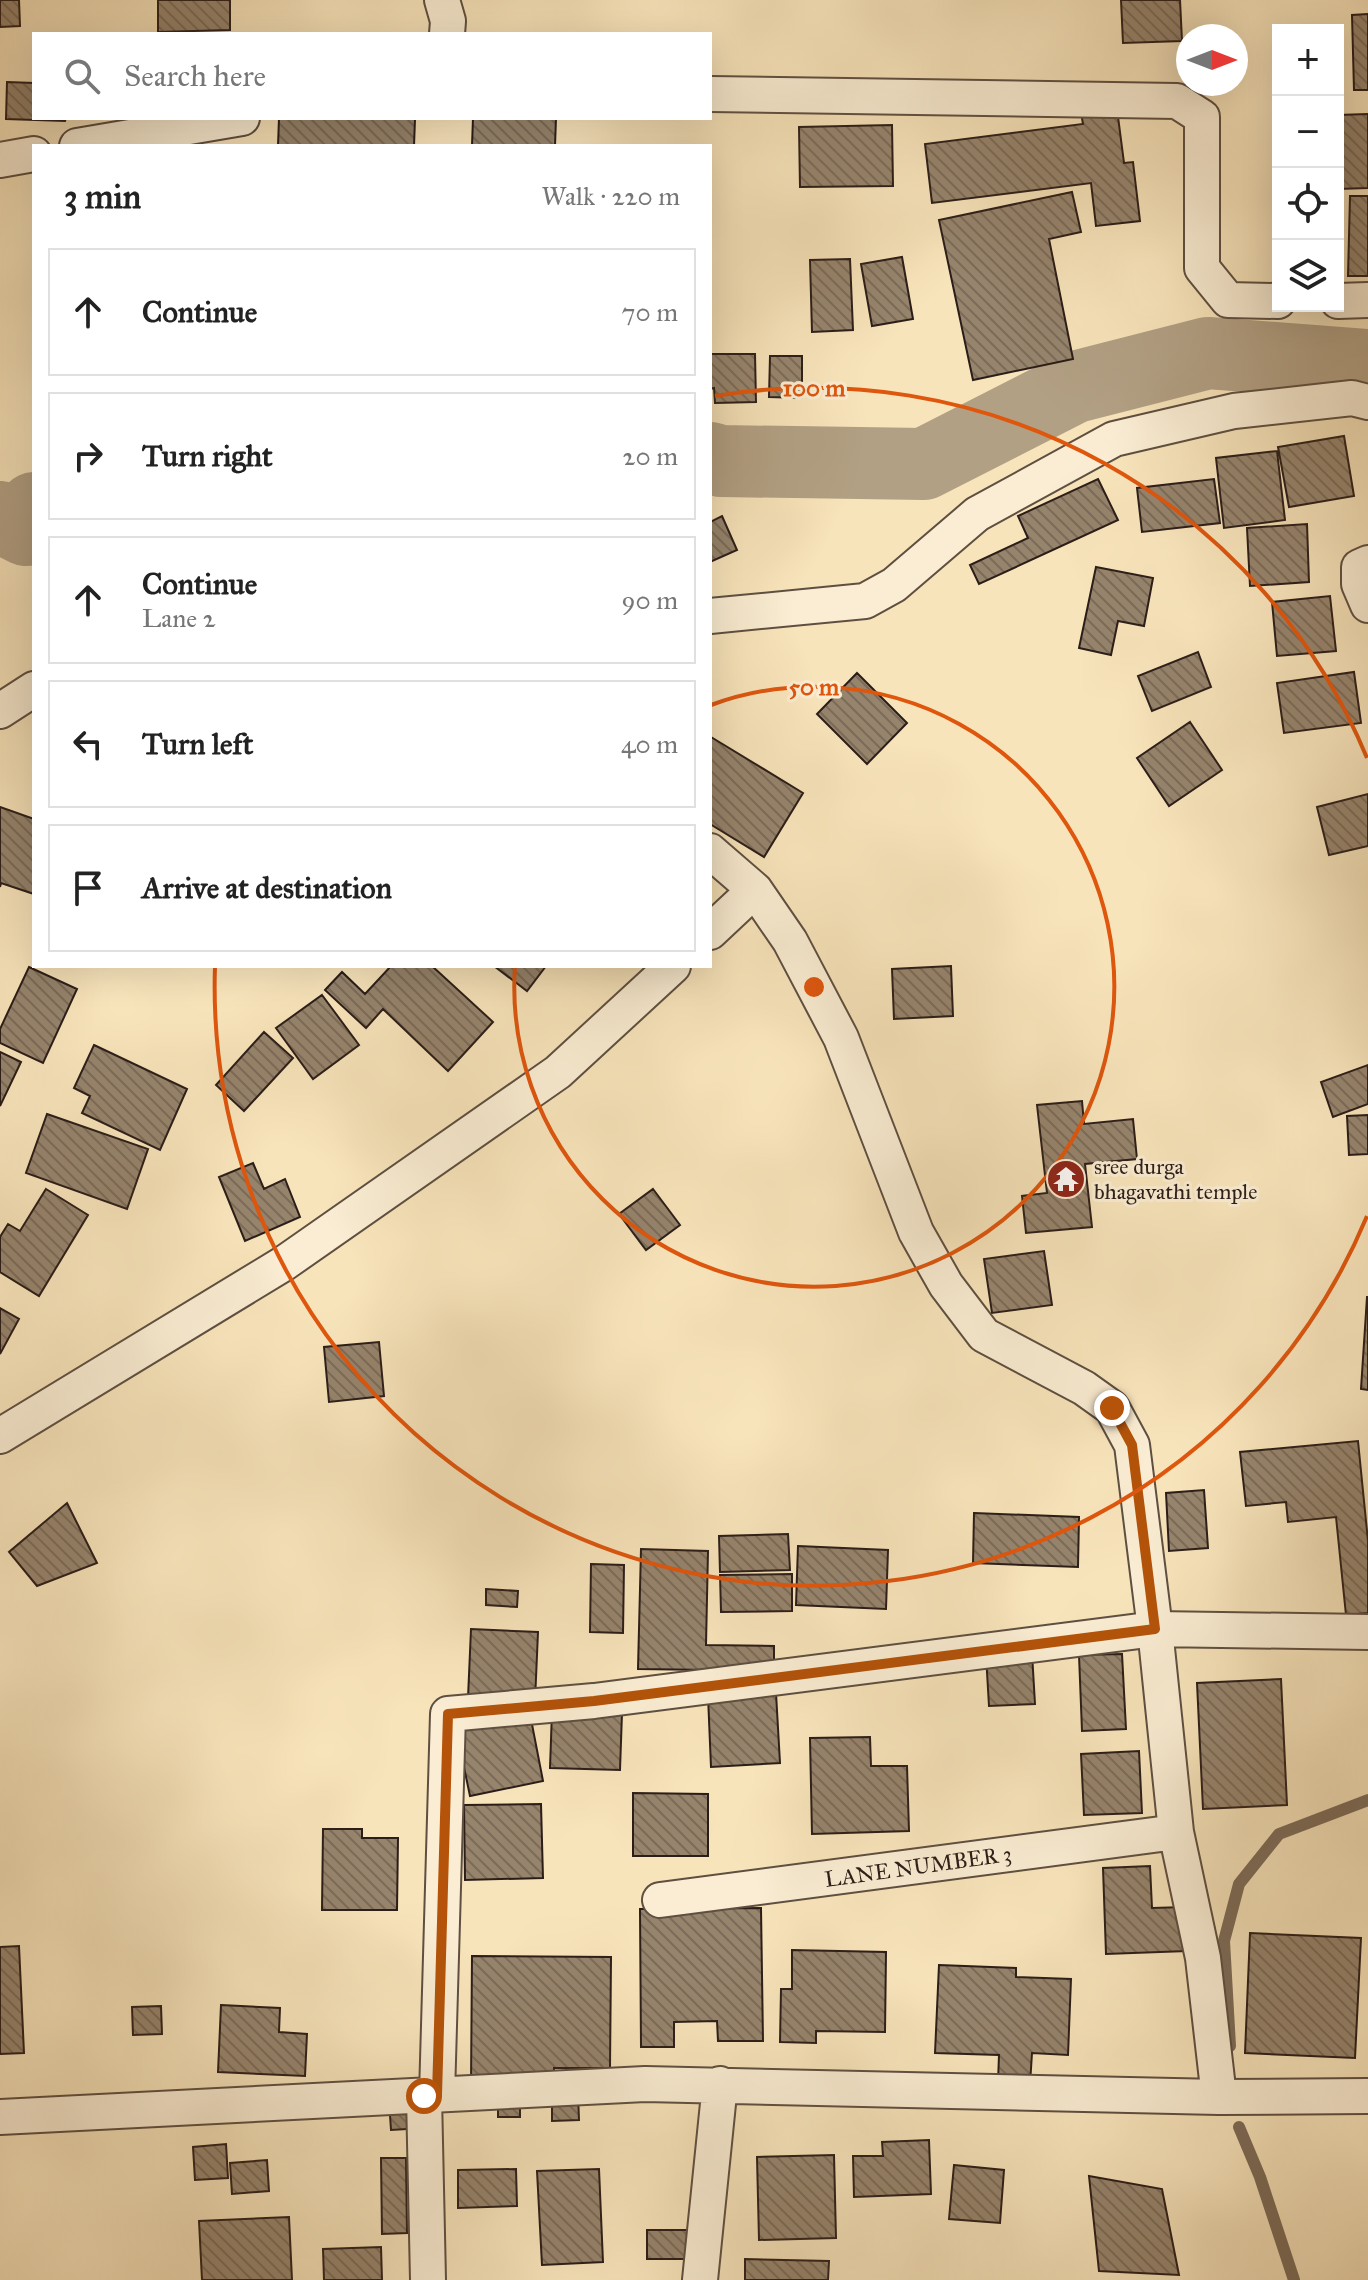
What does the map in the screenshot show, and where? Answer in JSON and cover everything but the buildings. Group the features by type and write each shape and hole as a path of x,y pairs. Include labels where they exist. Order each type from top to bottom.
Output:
{"street":[{"path":"442,0 448,21 447,32"},
{"path":"712,94 1177,101 1202,117 1202,268 1228,300 1272,301"},
{"path":"89,144 230,120"},
{"path":"0,160 32,154"},
{"path":"1344,301 1368,300"},
{"path":"712,616 865,601 894,585 977,514 1114,439 1234,411 1352,398 1368,402"},
{"path":"1368,563 1359,567 1359,584 1368,605"},
{"path":"0,711 32,690"},
{"path":"712,853 755,890 790,941 841,1038 916,1232 946,1285 984,1335 1084,1388 1112,1408 1132,1445 1176,1832 1203,1958 1219,2097"},
{"path":"712,930 755,890"},
{"path":"0,1436 283,1264 558,1072 671,968"},
{"path":"428,2280 431,2095 448,1714 594,1701 1155,1629 1368,1632"},
{"name":"LANE NUMBER 3","path":"660,1900 1176,1832"},
{"path":"0,2117 645,2084 1219,2097 1368,2096"},
{"path":"700,2280 720,2084"}],"waterway":[{"path":"712,459 924,464 1075,387 1208,353 1368,365"},
{"path":"0,517 26,530 32,514"},
{"path":"1230,2046 1224,1941 1239,1884 1279,1834 1368,1800"},
{"path":"1239,2127 1260,2177 1294,2280"}],"place":[{"name":"sree durga bhagavathi temple","path":"1066,1179"}],"route":[{"path":"424,2096 437,2095 448,1714 594,1701 1155,1629 1132,1445 1112,1408"}]}
